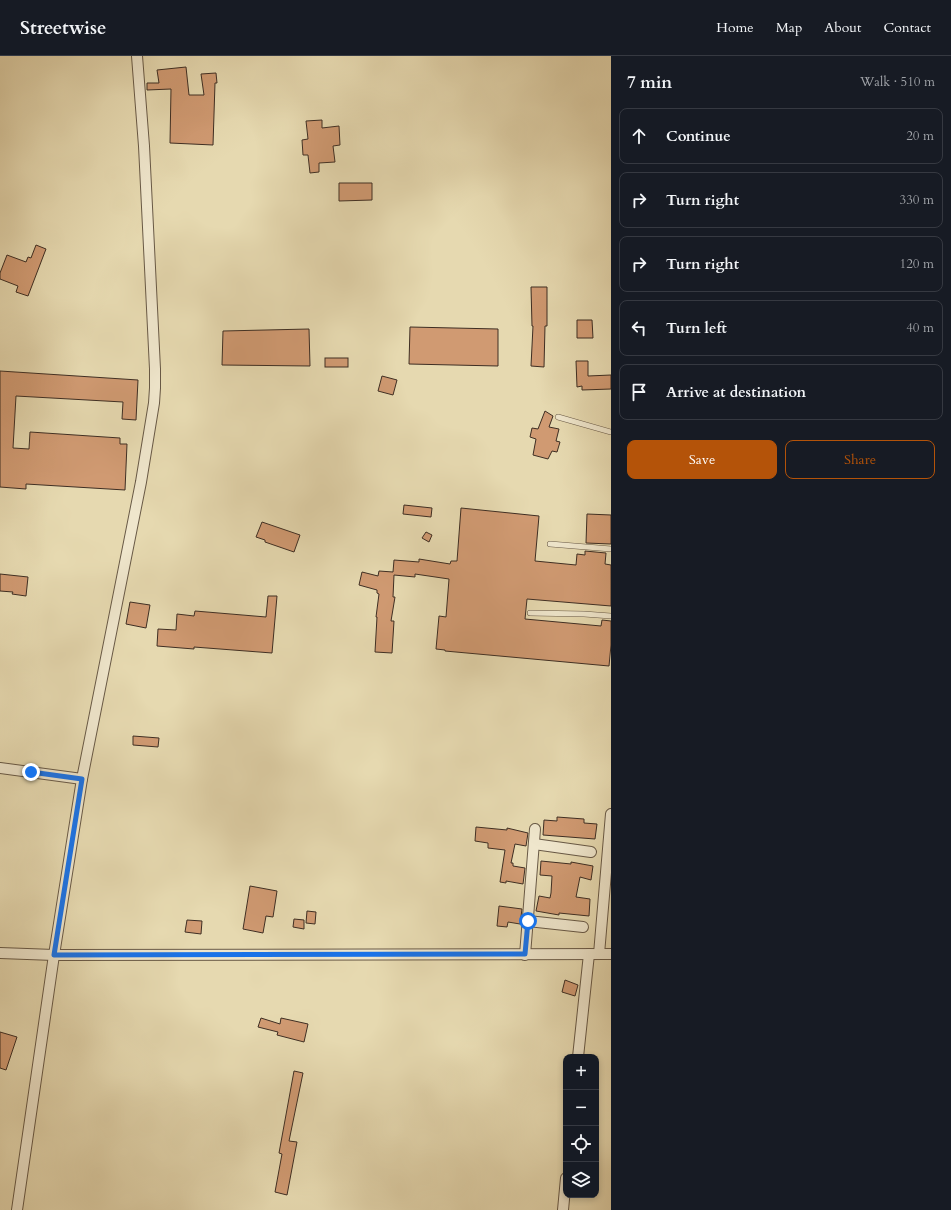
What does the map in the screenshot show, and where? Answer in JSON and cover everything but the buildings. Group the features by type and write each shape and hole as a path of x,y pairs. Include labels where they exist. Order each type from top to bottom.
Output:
{"street":[{"path":"17,1210 54,955 82,779 141,482 155,388 144,146 137,56"},
{"path":"0,768 82,779"},
{"path":"599,954 611,814"},
{"path":"525,954 535,829"},
{"path":"534,844 591,852"},
{"path":"528,921 583,927"},
{"path":"0,954 611,954"},
{"path":"578,1054 589,954"},
{"path":"563,1210 564,1198"}],"lane":[{"path":"558,417 611,432"},
{"path":"550,544 611,549"},
{"path":"530,613 611,616"}],"route":[{"path":"31,772 82,779 54,955 525,954 528,921"}]}
